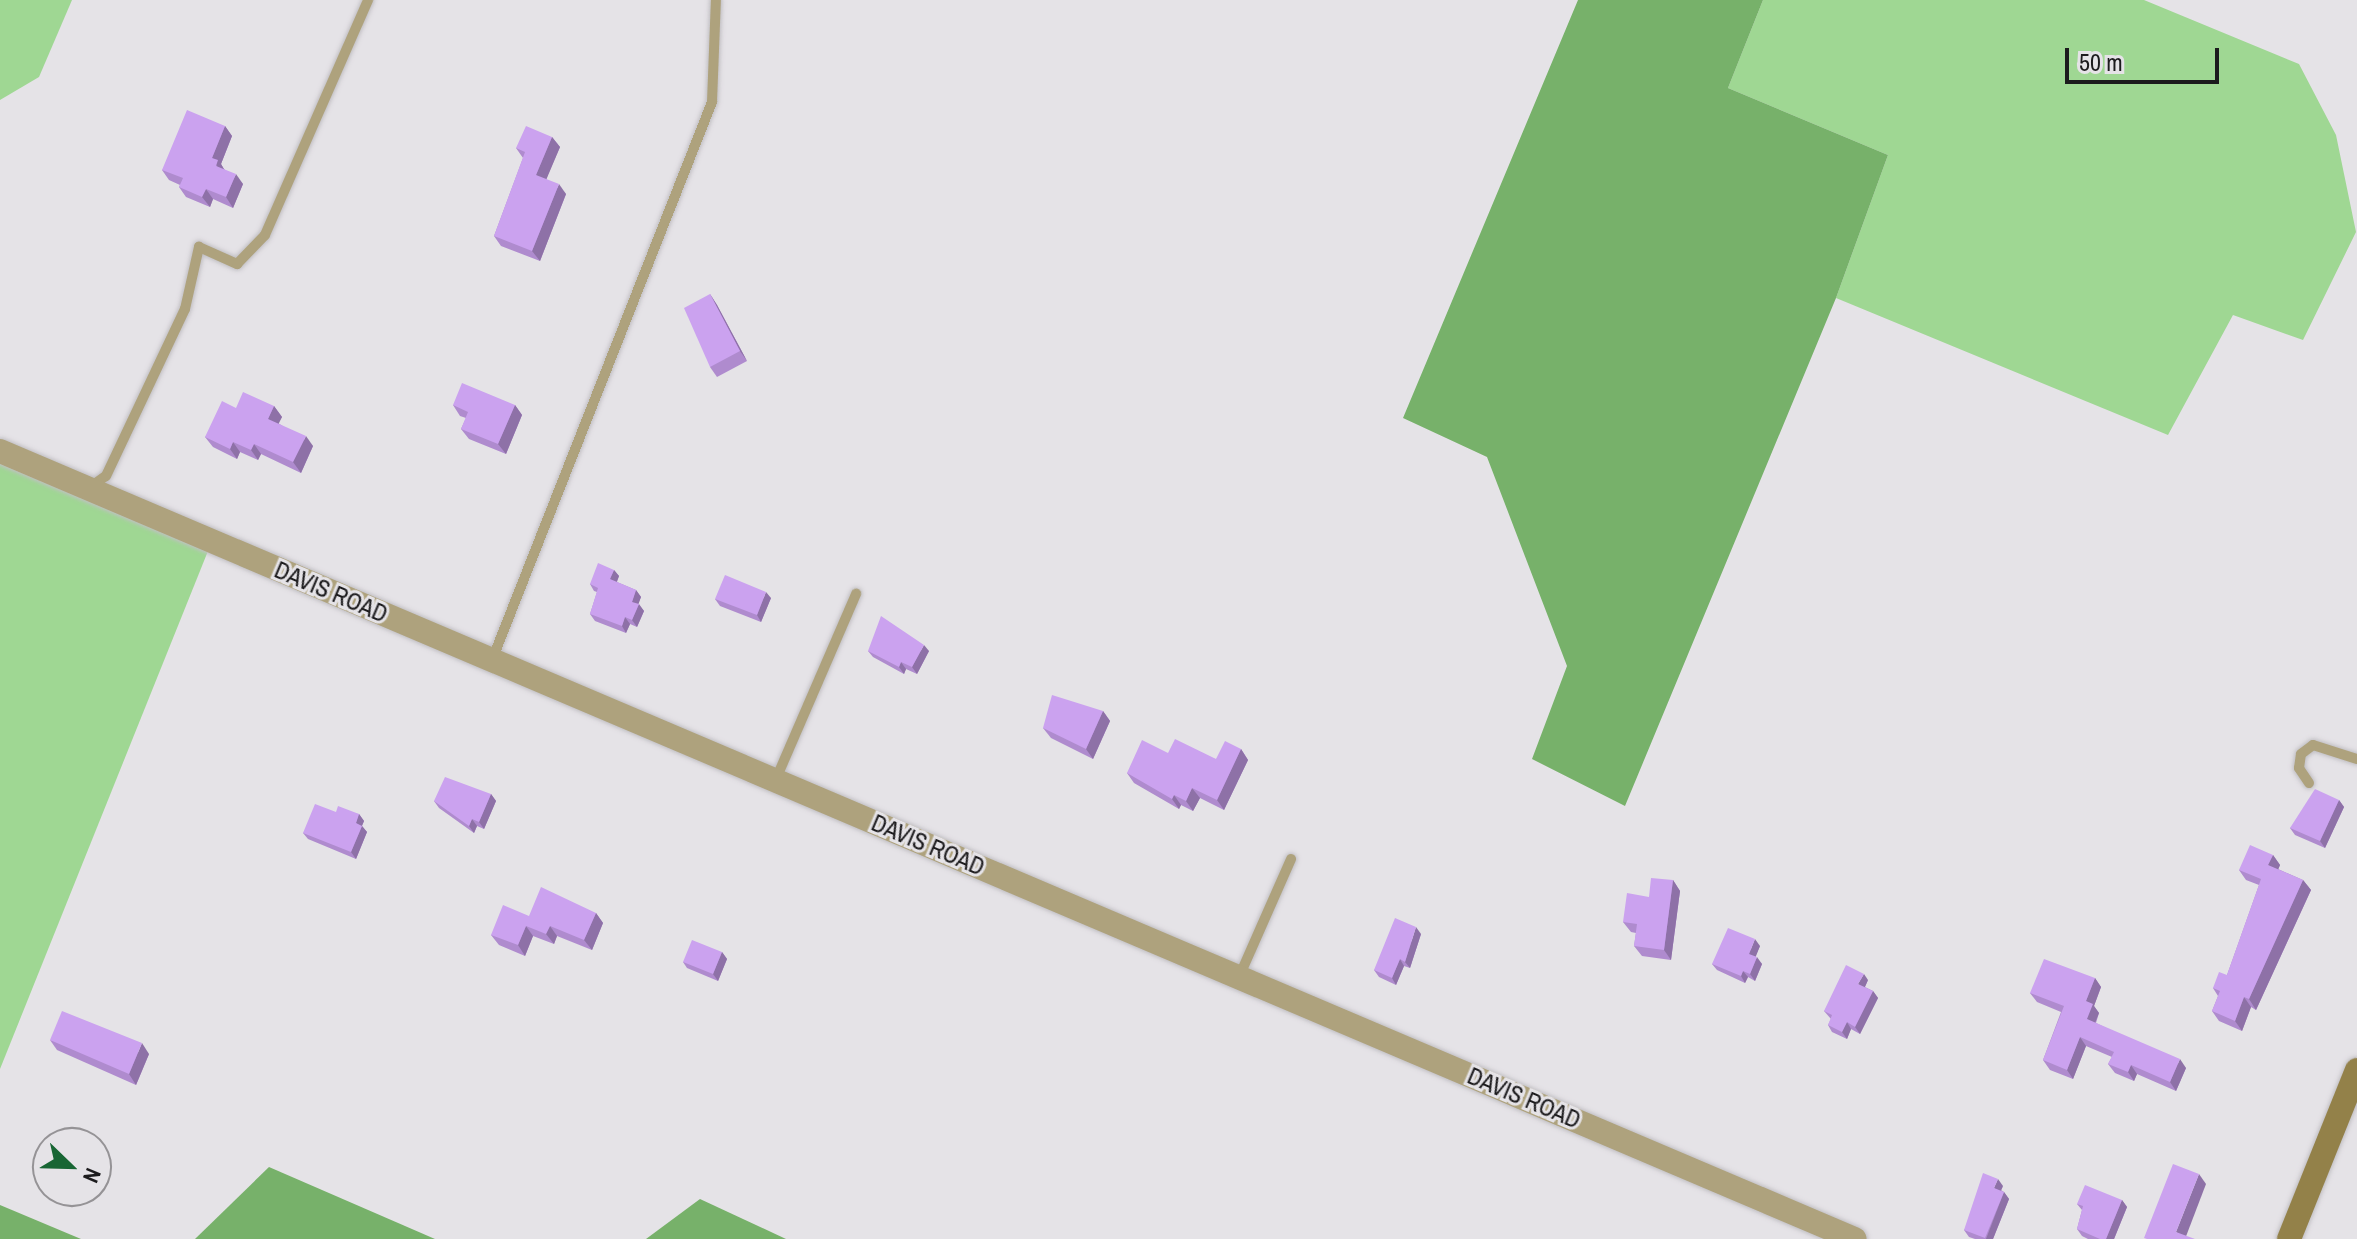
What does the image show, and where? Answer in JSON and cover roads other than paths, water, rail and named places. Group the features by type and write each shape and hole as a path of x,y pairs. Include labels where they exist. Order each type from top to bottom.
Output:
{"main road":[{"path":"2289,1239 2357,1070"}],"street":[{"name":"DAVIS ROAD","path":"0,451 1855,1239"}],"lane":[{"path":"88,488 106,476 135,418 185,309 199,247 237,264 253,253 265,235 368,0"},
{"path":"492,660 712,102 716,0"},
{"path":"775,780 856,594"},
{"path":"2309,783 2299,768 2301,754 2313,745 2357,759"},
{"path":"1239,977 1291,859"}]}
